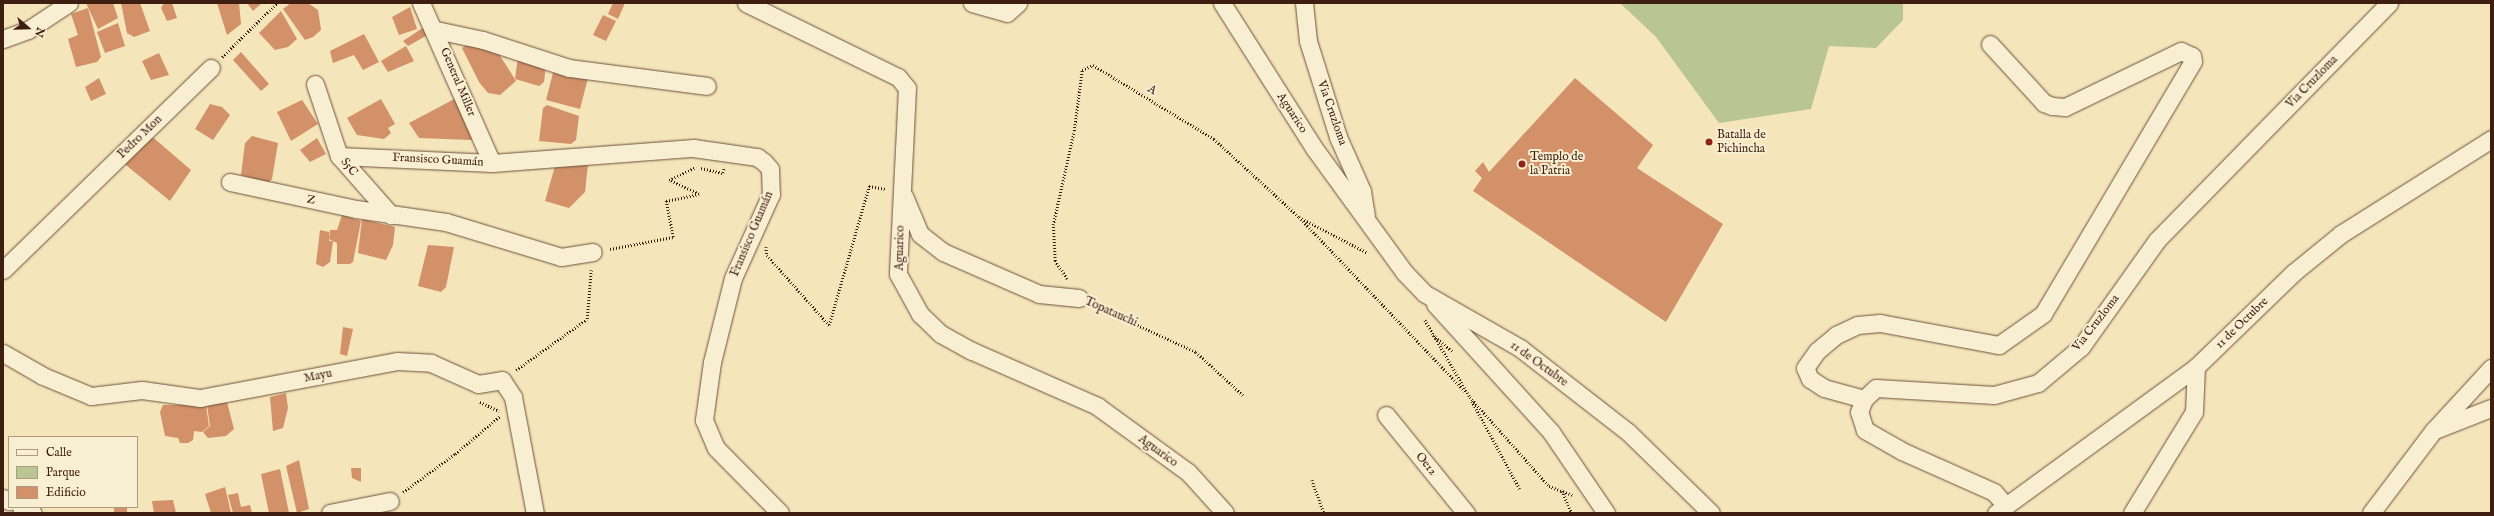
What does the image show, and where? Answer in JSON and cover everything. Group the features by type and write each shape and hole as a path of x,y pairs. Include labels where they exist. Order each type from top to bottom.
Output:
{"street":[{"path":"3,39 28,30 69,3"},
{"name":"General Miller","path":"421,3 436,30 492,163"},
{"name":"Aguarico","path":"746,3 898,78 907,88 898,274 920,314 941,334 972,352 1097,406 1188,472 1225,513"},
{"path":"972,3 1007,13 1018,3"},
{"name":"Aguarico","path":"1222,3 1314,148 1367,220"},
{"name":"Via Cruzloma","path":"1304,3 1308,41 1338,136 1362,191 1367,220"},
{"name":"Via Cruzloma","path":"1864,399 1876,388 1994,395 2038,383 2081,347 2158,240 2389,3"},
{"path":"436,30 483,40 569,68 707,86"},
{"path":"1990,44 2044,103 2052,106 2064,107 2181,51 2192,56 2193,61 2043,314 1999,345 1880,323 1857,325 1836,335 1817,351 1805,368 1810,379 1824,388 1864,399 1859,412 1865,430 1902,452 1994,492 2001,509"},
{"name":"Pedro Mon","path":"3,270 212,68"},
{"name":"S5C","path":"315,84 339,156 386,214 392,216"},
{"name":"11 de Octubre","path":"2001,509 2196,367 2293,273 2341,234 2491,139"},
{"name":"Fransisco Guamán","path":"339,156 492,163 688,148 757,157 770,169 772,182 771,194 733,278 712,362 704,420 716,448 780,513"},
{"name":"Z","path":"230,182 392,216 446,222 561,257 593,252"},
{"name":"Topatauchi","path":"902,192 920,234 943,252 1039,294 1079,298"},
{"name":"11 de Octubre","path":"1367,220 1424,292 1532,357 1628,432 1711,513"},
{"path":"1424,292 1551,432 1606,513"},
{"name":"Mayu","path":"3,353 43,376 91,396 142,390 200,398 398,361 430,363 478,384 502,380"},
{"path":"2132,513 2194,412 2196,367"},
{"path":"2371,513 2433,431 2491,368"},
{"path":"502,380 513,397 535,513"},
{"path":"2433,431 2491,408"},
{"name":"Oe12","path":"1386,415 1466,513"},
{"path":"330,513 390,501"},
{"path":"23,508 33,513"}],"path":[{"path":"212,68 277,3"},
{"name":"A","path":"1079,298 1055,261 1053,225 1074,131 1082,70 1093,65 1214,139 1299,218 1376,258"},
{"path":"502,380 587,319 593,252 673,237 666,201 699,194 669,180 694,167 723,172 730,153"},
{"path":"765,241 767,255 829,325 869,186 902,192"},
{"path":"1299,218 1470,397 1549,486 1576,496"},
{"name":"Topatauchi","path":"1079,298 1196,352 1244,396"},
{"path":"1422,313 1520,489"},
{"path":"390,501 455,454 503,413 475,399"},
{"path":"1312,480 1324,513"},
{"path":"1562,491 1572,513"}],"green space":[{"path":"1620,3 1903,3 1903,20 1876,48 1829,46 1811,109 1719,123 1656,37"}],"building":[{"path":"86,3 113,3 118,18 98,29"},
{"path":"121,3 140,3 150,31 134,37 127,33"},
{"path":"164,3 172,3 177,18 167,21 161,8"},
{"path":"217,3 239,3 241,24 227,35"},
{"path":"247,3 262,3 253,11"},
{"path":"291,3 308,3 318,10 321,30 313,37 305,40 283,9"},
{"path":"613,3 625,3 618,19 608,14"},
{"path":"410,7 417,29 399,35 392,17"},
{"path":"88,8 101,57 97,62 76,67 68,39 78,35 71,14"},
{"path":"281,11 297,39 288,47 275,50 259,33"},
{"path":"603,15 616,21 606,41 593,35"},
{"path":"118,23 125,46 105,53 97,32"},
{"path":"427,25 431,33 408,46 403,41"},
{"path":"364,34 379,62 363,70 354,55 333,63 330,51"},
{"path":"470,43 499,54 516,81 500,95 488,93 479,82 462,48"},
{"path":"406,46 414,61 388,72 381,61"},
{"path":"241,52 269,84 261,91 233,60"},
{"path":"159,53 169,75 151,80 142,61"},
{"path":"518,57 546,65 544,82 539,86 515,79"},
{"path":"554,69 588,78 580,109 546,100"},
{"path":"99,78 106,94 91,101 85,87"},
{"path":"1575,78 1653,145 1637,168 1723,224 1666,322 1473,191 1482,178 1475,171 1483,162 1489,172"},
{"path":"462,95 476,136 471,140 419,138 409,123"},
{"path":"381,99 395,124 388,128 391,133 384,139 357,135 347,118"},
{"path":"302,100 318,124 291,141 277,112"},
{"path":"210,104 222,107 230,115 213,140 195,129"},
{"path":"547,105 579,116 576,140 571,144 539,141 543,108"},
{"path":"149,134 191,170 170,201 121,161"},
{"path":"252,136 278,143 272,179 268,183 241,175 245,143"},
{"path":"317,138 326,154 310,162 300,150"},
{"path":"588,164 585,192 569,208 545,201 555,166"},
{"path":"342,215 361,221 353,262 350,264 337,264 337,243 329,239 330,230 337,230"},
{"path":"362,219 395,227 393,245 386,260 358,253"},
{"path":"320,230 329,232 329,241 333,241 330,262 323,267 316,264"},
{"path":"428,245 454,247 446,287 441,292 418,286"},
{"path":"343,327 353,329 347,356 340,354"},
{"path":"286,393 288,408 283,428 273,431 270,397"},
{"path":"227,402 234,429 226,436 208,438 203,432 210,426 207,405"},
{"path":"163,405 206,405 209,426 202,432 194,431 193,440 188,443 180,443 178,438 165,436 160,412"},
{"path":"299,460 309,509 297,513 286,466"},
{"path":"351,468 361,468 361,482 352,478"},
{"path":"280,469 289,513 269,513 261,474"},
{"path":"225,487 231,513 211,513 205,494"},
{"path":"238,493 241,507 250,505 252,513 233,513 228,495"},
{"path":"173,500 176,513 154,513 152,501"},
{"path":"114,508 127,508 127,513 114,513"}],"place":[{"name":"Batalla de Pichincha","path":"1709,142"},
{"name":"Templo de la Patria","path":"1522,164"}]}
